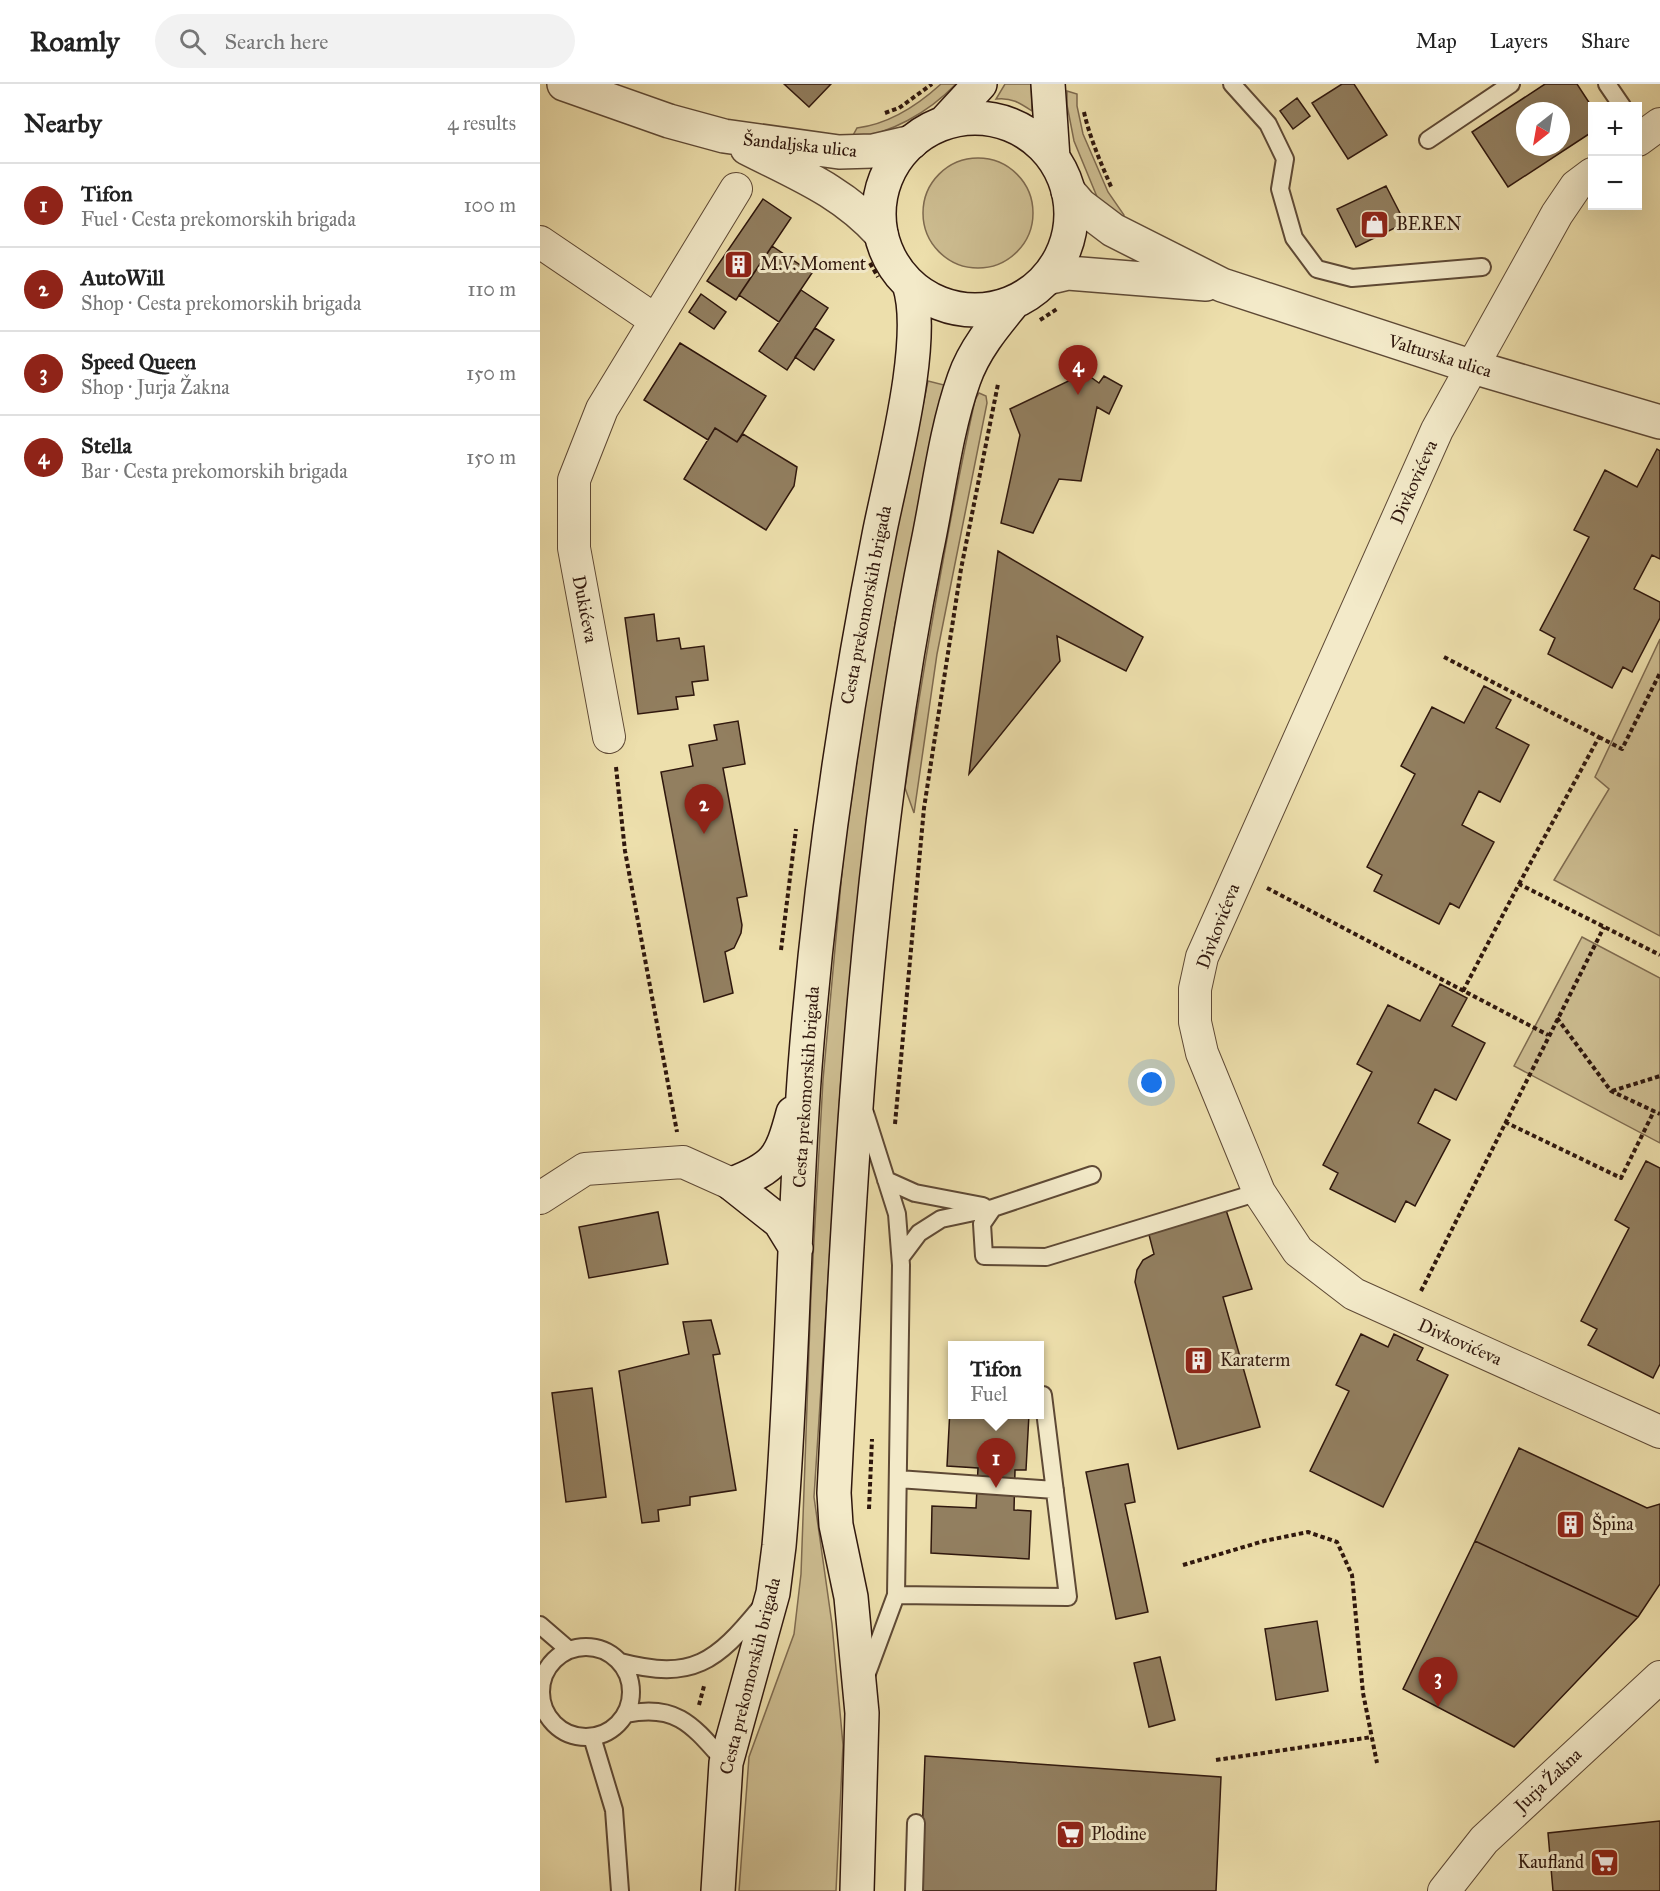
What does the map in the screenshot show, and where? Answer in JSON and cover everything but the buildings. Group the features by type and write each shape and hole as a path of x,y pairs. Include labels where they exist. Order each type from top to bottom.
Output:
{"main road":[{"name":"Šandaljska ulica","path":"564,84 669,122 724,136 849,152 873,151 912,142"},
{"path":"980,84 944,123 912,142 895,162 883,186 880,204 881,234 896,267 909,284 936,302 954,308 1025,313"},
{"path":"857,1891 862,1713 851,1597 837,1525 834,1493 863,1006 881,835 911,625 964,379 978,349 1025,313 1029,294 1047,278 1058,264 1070,230 1068,191 1053,158 1048,84"},
{"path":"944,123 979,118 996,121 1029,135 1053,158"},
{"name":"Šandaljska ulica","path":"724,136 838,195 859,211 881,234"},
{"name":"Valturska ulica","path":"1068,191 1080,205 1113,230 1222,285 1473,367 1660,422"},
{"name":"Valturska ulica","path":"1047,278 1068,273 1222,285"},
{"name":"Cesta prekomorskih brigada","path":"718,1891 726,1763 773,1593 783,1500 805,1067 824,880 845,716 911,363 915,301 909,284"},
{"path":"732,1184 756,1175 771,1164 784,1147 805,1067"},
{"path":"732,1184 780,1222 796,1248"}],"street":[{"name":"Divkovićeva","path":"1588,178 1576,186 1557,214 1420,466 1349,633 1238,873 1202,957 1195,989 1195,1022 1212,1080 1259,1192 1298,1251 1354,1294 1660,1432"},
{"path":"540,242 655,320 736,189"},
{"name":"Dukićeva","path":"609,737 574,548 574,480 602,409 655,320"},
{"path":"540,1198 585,1169 683,1162 732,1184"},
{"name":"Jurja Žakna","path":"1444,1891 1484,1840 1660,1677"}],"lane":[{"path":"1232,84 1268,124 1285,159 1280,189 1294,238 1317,268 1352,278 1482,267"},
{"path":"1428,140 1511,84"},
{"path":"1607,84 1619,102"},
{"path":"857,1091 897,1214 901,1257 896,1595 860,1691"},
{"path":"901,1257 919,1233 941,1219 993,1208 1092,1175"},
{"path":"886,1180 915,1192 993,1208"},
{"path":"993,1208 982,1224 984,1256 1046,1257 1259,1192"},
{"path":"896,1595 1068,1597 1044,1403"},
{"path":"898,1479 1055,1490"},
{"path":"565,1733 553,1724 544,1712 540,1697 541,1682 547,1668 557,1656 583,1647 596,1648 620,1662 652,1670 687,1667 710,1658 734,1640 773,1593"},
{"path":"540,1625 569,1650"},
{"path":"540,1730 578,1737 592,1737 606,1733 626,1714 630,1701 631,1687 620,1662"},
{"path":"626,1714 649,1709 672,1715 693,1726 726,1763"},
{"path":"592,1737 614,1810 620,1891"},
{"path":"914,1891 916,1823"}],"path":[{"path":"878,116 899,108 932,84"},
{"path":"1084,110 1095,150 1115,195"},
{"path":"1025,313 1060,307"},
{"path":"894,1135 924,808 961,569 999,380"},
{"path":"1444,657 1622,749 1660,673"},
{"path":"609,737 619,782 625,851 683,1162"},
{"path":"1463,991 1599,737"},
{"path":"1238,873 1548,1035"},
{"path":"1519,884 1660,955"},
{"path":"1408,1318 1604,927"},
{"path":"1557,1018 1611,1091 1660,1114"},
{"path":"1611,1091 1660,1077"},
{"path":"1505,1122 1621,1178 1654,1111"},
{"path":"1183,1565 1264,1541 1308,1532 1337,1542 1352,1575 1363,1693 1377,1763"},
{"path":"1216,1760 1372,1737"}],"shaded area":[{"path":"941,84 956,84 921,113 908,120 880,132 851,139 857,128 892,118 923,99"},
{"path":"1005,84 1031,84 1032,111 1011,100 996,99"},
{"path":"1067,91 1077,94 1083,134 1108,192 1124,215 1122,220 1100,204 1074,141 1067,105"},
{"path":"978,158 999,162 1017,174 1029,192 1033,213 1029,234 1017,252 999,264 978,268 957,264 939,252 927,234 923,213 927,192 939,174 957,162"},
{"path":"928,381 944,385 895,624 864,850 841,1078 814,1497 832,1624 843,1745 836,1891 739,1891 749,1757 794,1634 801,1574 811,1294 823,1080 844,850 877,622"},
{"path":"979,393 986,396 987,403 937,654 914,813 905,788 946,545 975,400"},
{"path":"1660,639 1660,936 1554,880 1609,789 1595,777"},
{"path":"1582,937 1660,978 1660,1143 1514,1066"}],"place":[{"name":"BEREN","path":"1375,224"},
{"name":"M.V. Moment","path":"739,264"},
{"name":"Stella","path":"1078,395"},
{"name":"AutoWill","path":"704,834"},
{"name":"Karaterm","path":"1199,1360"},
{"name":"Tifon","path":"996,1488"},
{"name":"Špina","path":"1571,1524"},
{"name":"Speed Queen","path":"1438,1707"},
{"name":"Plodine","path":"1070,1834"},
{"name":"Kaufland","path":"1605,1862"}]}
